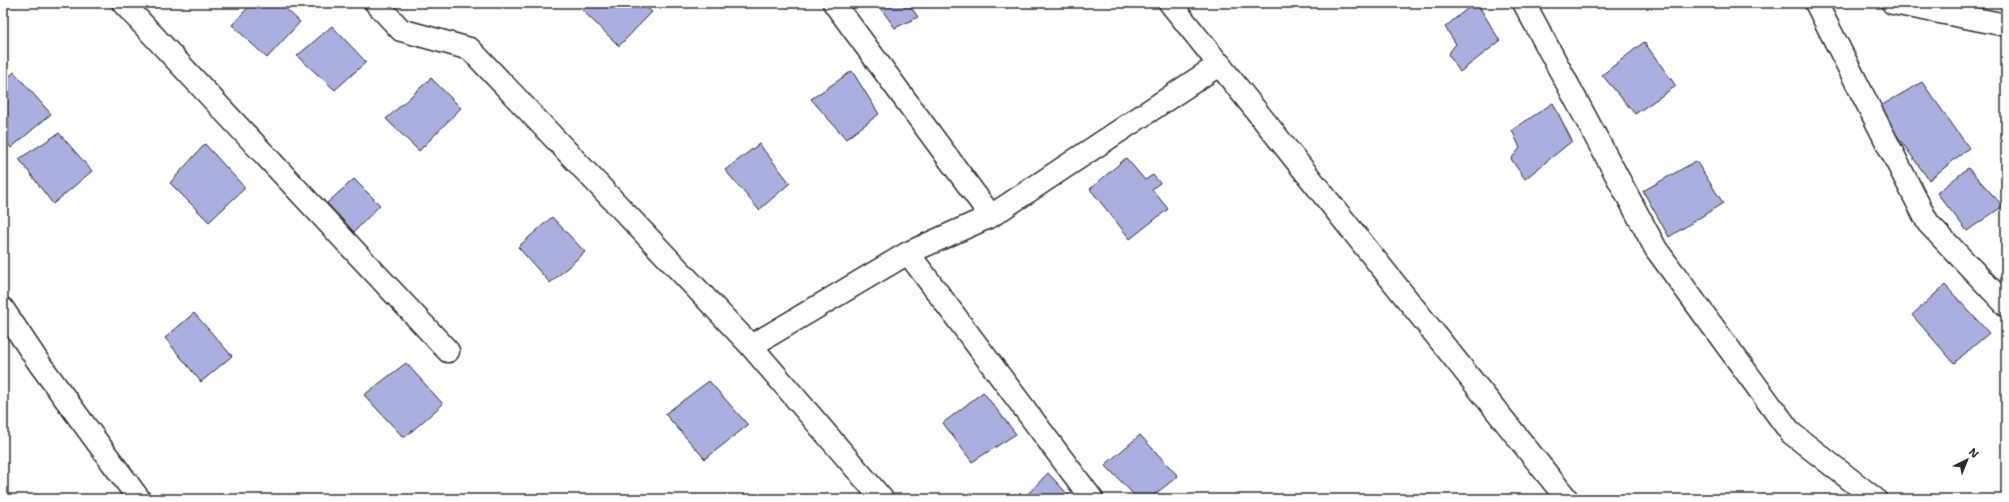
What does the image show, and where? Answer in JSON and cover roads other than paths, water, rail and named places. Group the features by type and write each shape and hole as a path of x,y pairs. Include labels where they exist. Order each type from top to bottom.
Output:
{"street":[{"path":"123,3 448,350"},
{"path":"376,3 401,30 470,49 751,346 882,499"},
{"path":"834,3 991,216"},
{"path":"1170,3 1567,499"},
{"path":"1524,3 1656,249 1791,433 1875,499"},
{"path":"1816,3 1928,223 2006,305"},
{"path":"1893,3 2006,26"},
{"path":"751,346 908,253 991,216 1220,64"},
{"path":"908,253 1092,499"},
{"path":"3,309 39,364 140,499"}]}
